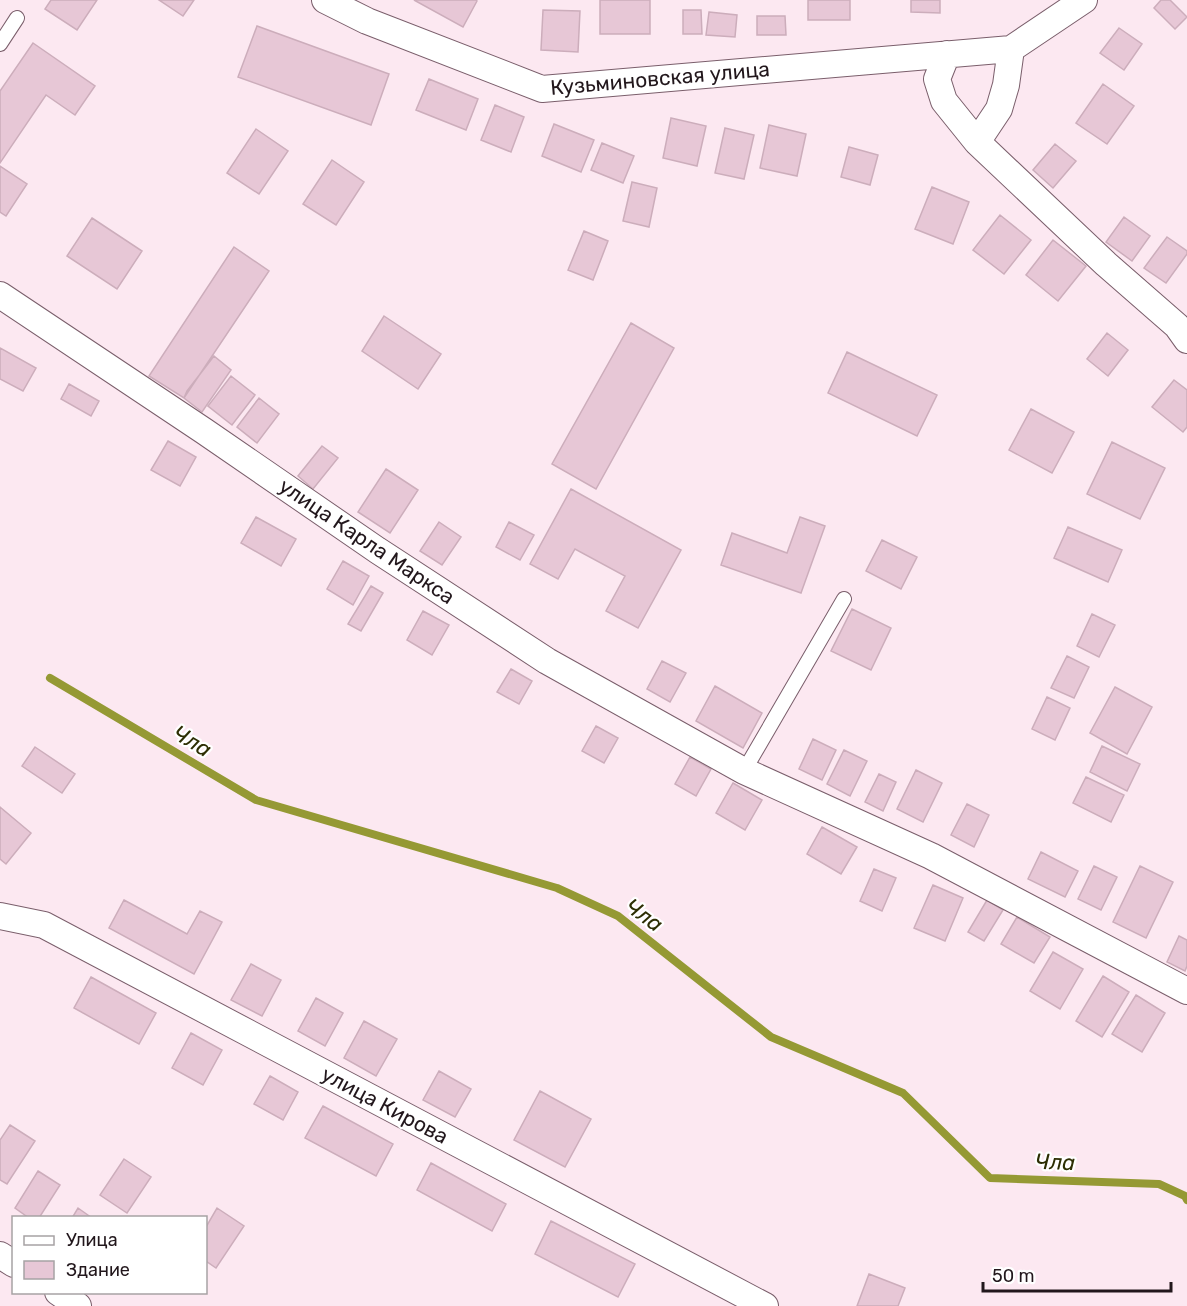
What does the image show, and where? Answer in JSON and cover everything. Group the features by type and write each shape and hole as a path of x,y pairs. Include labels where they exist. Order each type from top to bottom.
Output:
{"street":[{"name":"Кузьминовская улица","path":"325,0 367,21 542,89 1011,49 1084,0"},
{"path":"977,142 999,109 1006,85 1011,49"},
{"path":"947,54 937,79 944,100 977,142 1106,264 1177,326 1187,340"},
{"name":"улица Карла Маркса","path":"0,295 377,550 547,661 744,771 931,856 1187,991"},
{"name":"улица Кирова","path":"0,916 44,925 765,1306"},
{"path":"60,1294 78,1306"}],"lane":[{"path":"0,44 17,18"},
{"path":"744,771 844,598"}],"building":[{"path":"51,0 97,0 77,30 45,9"},
{"path":"159,0 194,0 183,16"},
{"path":"414,0 476,0 477,1 463,27"},
{"path":"600,0 650,0 650,34 600,34"},
{"path":"808,0 850,0 850,20 808,20"},
{"path":"911,0 940,0 940,13 911,12"},
{"path":"1161,0 1170,0 1187,17 1175,29 1154,8"},
{"path":"543,10 580,11 578,52 541,50"},
{"path":"683,10 701,10 702,34 683,34"},
{"path":"709,12 737,15 735,37 706,35"},
{"path":"757,16 785,16 786,35 757,35"},
{"path":"257,26 389,74 371,125 238,77"},
{"path":"1119,28 1142,44 1124,70 1100,53"},
{"path":"33,43 95,86 75,115 46,95 0,163 0,91"},
{"path":"429,79 478,99 466,130 416,110"},
{"path":"1103,84 1134,106 1107,144 1076,123"},
{"path":"495,105 524,117 511,152 481,140"},
{"path":"671,118 706,126 697,166 663,158"},
{"path":"554,124 594,140 581,172 542,156"},
{"path":"769,125 806,134 797,176 760,168"},
{"path":"725,128 754,135 744,179 715,173"},
{"path":"256,129 288,151 259,194 227,173"},
{"path":"602,143 634,156 623,183 591,170"},
{"path":"1055,144 1076,161 1053,188 1033,170"},
{"path":"849,147 878,155 870,185 841,177"},
{"path":"332,160 364,182 336,225 303,204"},
{"path":"0,166 27,184 6,216 0,212"},
{"path":"632,182 657,188 649,227 623,221"},
{"path":"932,187 969,202 953,244 915,229"},
{"path":"1000,215 1031,240 1004,274 973,250"},
{"path":"1124,217 1150,236 1132,261 1106,242"},
{"path":"92,218 142,251 117,289 67,256"},
{"path":"584,231 608,241 593,280 568,270"},
{"path":"1167,237 1187,251 1187,254 1166,283 1144,268"},
{"path":"1053,240 1086,266 1058,301 1026,275"},
{"path":"234,247 269,271 184,398 149,376"},
{"path":"384,316 441,354 418,389 362,351"},
{"path":"631,323 674,348 596,489 552,464"},
{"path":"1107,333 1128,350 1108,376 1087,359"},
{"path":"0,348 36,368 23,391 0,379"},
{"path":"847,352 937,395 917,436 828,393"},
{"path":"214,356 231,370 202,412 184,398"},
{"path":"231,376 255,395 232,425 208,406"},
{"path":"1174,380 1187,390 1187,427 1183,432 1152,407"},
{"path":"69,384 99,401 91,416 61,399"},
{"path":"259,398 279,414 257,443 237,427"},
{"path":"1031,409 1074,432 1052,473 1009,450"},
{"path":"168,441 196,457 180,486 151,470"},
{"path":"1112,442 1165,468 1140,519 1087,494"},
{"path":"322,446 338,458 313,489 298,476"},
{"path":"386,469 418,490 390,533 358,512"},
{"path":"571,489 681,550 638,628 606,611 625,576 575,549 558,579 530,564"},
{"path":"256,517 296,539 281,566 241,543"},
{"path":"800,517 825,526 801,593 721,565 732,533 787,553"},
{"path":"439,522 461,537 442,565 420,551"},
{"path":"509,522 534,535 520,560 496,547"},
{"path":"1068,527 1122,550 1108,582 1054,558"},
{"path":"882,540 917,557 901,589 866,571"},
{"path":"343,561 369,576 353,605 327,589"},
{"path":"371,586 383,593 361,631 348,624"},
{"path":"852,609 891,628 871,670 831,651"},
{"path":"423,611 449,625 432,655 407,640"},
{"path":"1092,614 1115,625 1099,657 1077,646"},
{"path":"1067,656 1089,667 1074,698 1051,688"},
{"path":"662,661 686,673 670,702 647,689"},
{"path":"511,669 532,681 519,704 497,692"},
{"path":"715,686 762,713 743,748 696,721"},
{"path":"1115,687 1152,707 1127,754 1090,733"},
{"path":"1047,697 1070,708 1055,740 1032,729"},
{"path":"596,726 618,738 604,763 582,751"},
{"path":"813,739 836,750 822,780 799,769"},
{"path":"1102,746 1140,764 1127,791 1090,772"},
{"path":"35,747 75,774 62,793 22,766"},
{"path":"844,750 867,761 850,796 827,784"},
{"path":"690,757 711,769 696,796 675,784"},
{"path":"916,770 942,783 923,822 897,809"},
{"path":"879,774 896,782 883,811 865,802"},
{"path":"1086,777 1124,795 1111,822 1073,803"},
{"path":"733,783 762,800 745,830 716,813"},
{"path":"967,804 989,815 974,847 951,835"},
{"path":"0,807 31,833 6,864 0,859"},
{"path":"822,827 857,847 841,874 807,854"},
{"path":"1041,852 1078,871 1065,897 1028,879"},
{"path":"1094,866 1117,877 1101,910 1078,899"},
{"path":"1140,866 1173,882 1146,938 1113,922"},
{"path":"874,869 896,878 882,911 860,901"},
{"path":"933,885 963,898 945,941 914,928"},
{"path":"124,900 187,934 200,911 222,922 194,974 109,928"},
{"path":"987,900 1003,910 984,941 968,932"},
{"path":"1017,917 1050,937 1034,963 1001,944"},
{"path":"1179,936 1187,940 1185,971 1167,962"},
{"path":"1053,952 1083,969 1060,1009 1030,991"},
{"path":"251,964 281,980 262,1016 231,1000"},
{"path":"1103,976 1129,992 1102,1037 1076,1021"},
{"path":"91,977 156,1013 139,1044 74,1008"},
{"path":"1136,995 1165,1013 1142,1052 1112,1034"},
{"path":"316,998 343,1013 325,1046 298,1031"},
{"path":"364,1021 397,1039 376,1076 344,1058"},
{"path":"191,1033 222,1050 203,1085 172,1068"},
{"path":"439,1071 471,1089 455,1117 423,1100"},
{"path":"270,1076 298,1092 283,1120 254,1104"},
{"path":"540,1091 591,1119 565,1167 514,1140"},
{"path":"323,1106 393,1144 376,1176 305,1138"},
{"path":"10,1125 35,1141 7,1184 0,1180 0,1140"},
{"path":"124,1159 151,1177 127,1213 100,1195"},
{"path":"431,1163 506,1204 492,1231 417,1190"},
{"path":"38,1171 60,1185 40,1216 26,1216 15,1208"},
{"path":"78,1208 89,1216 73,1216"},
{"path":"217,1208 244,1226 216,1268 207,1262 207,1225"},
{"path":"551,1221 635,1264 618,1297 535,1254"},
{"path":"869,1274 905,1288 898,1306 857,1306"}],"waterway":[{"name":"Чла","path":"50,678 256,800 557,888 618,916 771,1037 903,1093 990,1178 1159,1184 1185,1196 1187,1200"}]}
